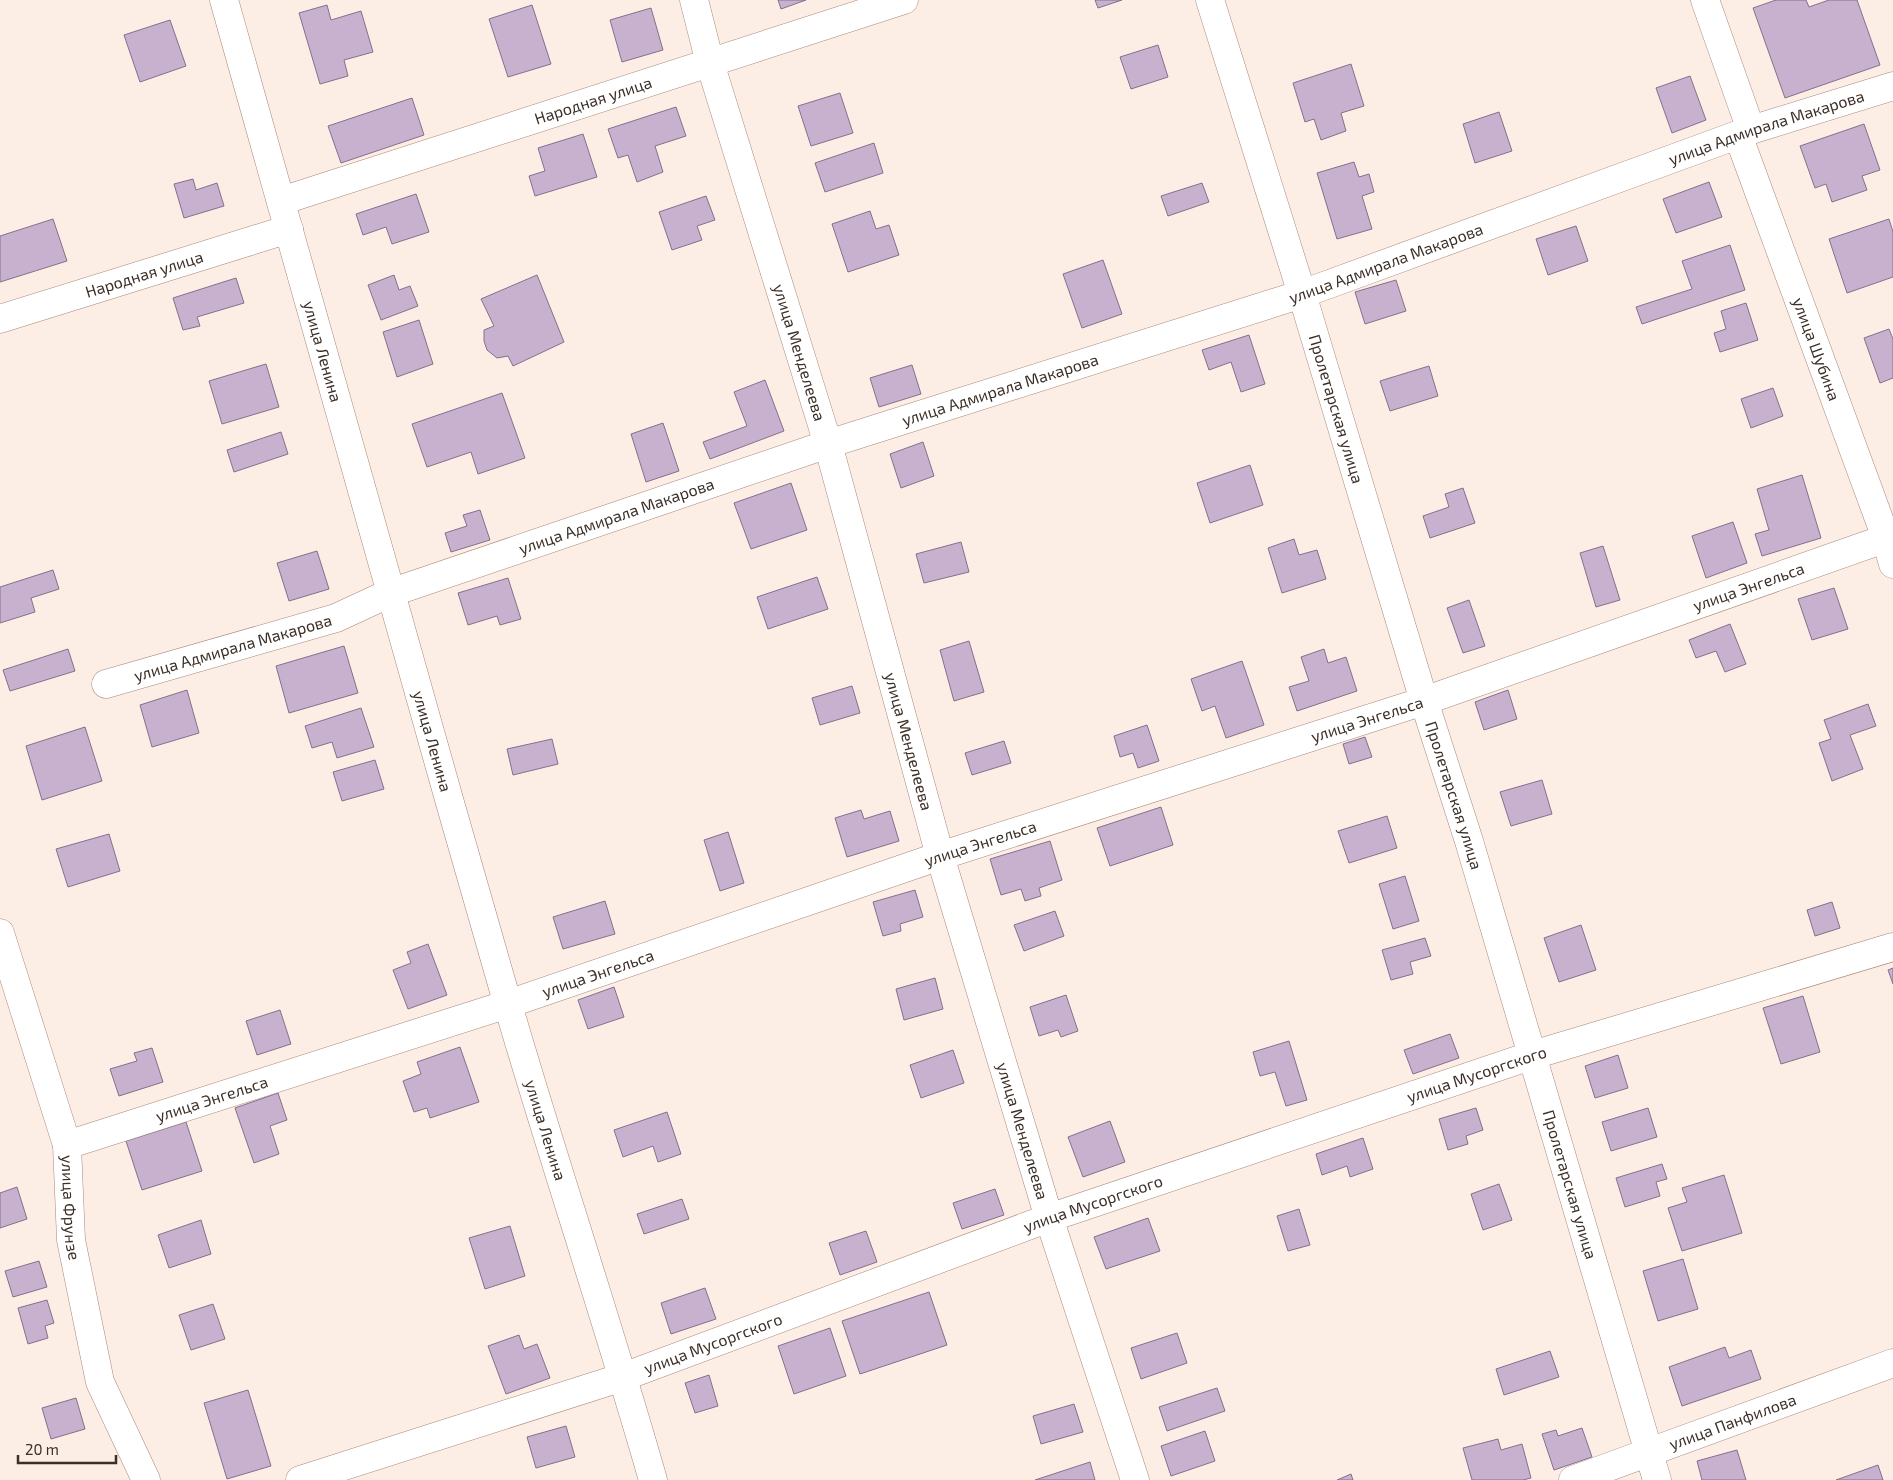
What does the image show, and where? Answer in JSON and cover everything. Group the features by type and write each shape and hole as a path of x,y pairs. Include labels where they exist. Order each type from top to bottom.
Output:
{"street":[{"name":"улица Ленина","path":"224,0 390,593 508,1004 623,1377 652,1480"},
{"name":"улица Менделеева","path":"694,0 710,63 828,444 940,856 1049,1218 1135,1480"},
{"name":"Народная улица","path":"281,201 904,0"},
{"name":"Пролетарская улица","path":"1210,0 1302,294 1424,701 1470,841 1657,1480"},
{"name":"улица Шубина","path":"1705,0 1745,133 1891,546"},
{"name":"улица Адмирала Макарова","path":"106,684 336,618 390,593 828,444 1302,294 1745,133 1893,86"},
{"name":"Народная улица","path":"0,319 289,228"},
{"name":"улица Энгельса","path":"67,1145 508,1004 940,856 1424,701 1891,546"},
{"name":"улица Фрунзе","path":"0,933 67,1145 71,1240 100,1382 146,1480"},
{"name":"улица Мусоргского","path":"300,1480 623,1377 1049,1218 1533,1055 1893,947"},
{"name":"улица Панфилова","path":"1573,1480 1893,1363"}],"building":[{"path":"778,0 806,0 781,9"},
{"path":"1095,0 1122,0 1098,8"},
{"path":"1776,0 1806,0 1809,7 1829,0 1857,0 1880,65 1785,98 1753,8"},
{"path":"327,5 331,20 361,11 373,52 344,60 348,76 320,84 299,13"},
{"path":"532,5 551,64 508,77 489,19"},
{"path":"651,8 663,50 622,62 610,20"},
{"path":"170,20 186,66 140,82 124,35"},
{"path":"1158,45 1168,77 1131,89 1120,57"},
{"path":"1351,64 1364,106 1341,113 1346,131 1321,140 1314,119 1305,122 1293,83"},
{"path":"1690,76 1706,120 1672,133 1656,88"},
{"path":"840,93 853,133 811,146 798,106"},
{"path":"412,98 424,135 341,163 328,126"},
{"path":"676,107 686,136 655,146 663,172 637,182 628,155 618,158 608,129"},
{"path":"1499,112 1512,151 1475,163 1463,124"},
{"path":"1864,124 1880,170 1862,176 1867,190 1832,202 1826,184 1815,188 1800,146"},
{"path":"583,134 597,177 535,196 529,176 545,171 538,148"},
{"path":"874,143 883,173 825,192 815,163"},
{"path":"1354,162 1359,177 1369,174 1374,192 1362,196 1372,229 1337,239 1317,173"},
{"path":"193,179 196,190 217,183 224,206 184,218 174,184"},
{"path":"1709,182 1722,217 1676,233 1663,199"},
{"path":"1202,183 1209,202 1168,216 1161,196"},
{"path":"416,194 429,232 392,244 386,227 363,235 356,214"},
{"path":"706,196 715,220 697,226 702,240 672,250 659,212"},
{"path":"870,211 876,229 889,225 899,255 848,272 832,224"},
{"path":"53,219 67,261 0,282 0,236"},
{"path":"1889,219 1893,232 1893,277 1847,293 1829,239"},
{"path":"1576,226 1588,261 1548,275 1536,239"},
{"path":"1730,245 1745,290 1642,324 1636,307 1692,289 1682,261"},
{"path":"1103,260 1122,314 1082,328 1063,274"},
{"path":"394,275 399,290 410,286 418,306 381,320 368,285"},
{"path":"537,275 564,342 513,366 508,356 497,358 487,350 484,341 484,330 494,326 481,299"},
{"path":"236,278 244,303 197,317 200,326 183,330 173,298"},
{"path":"1396,280 1406,311 1365,324 1355,292"},
{"path":"1746,303 1758,340 1720,352 1714,333 1726,329 1721,311"},
{"path":"419,320 433,364 397,377 383,332"},
{"path":"1889,329 1893,339 1893,378 1880,383 1864,338"},
{"path":"1249,335 1265,384 1241,392 1231,362 1209,370 1202,350"},
{"path":"266,364 279,407 222,424 209,381"},
{"path":"912,365 921,394 879,407 870,378"},
{"path":"1429,366 1438,396 1390,411 1380,381"},
{"path":"765,380 784,431 710,459 703,442 747,426 734,392"},
{"path":"1773,388 1783,416 1751,428 1741,399"},
{"path":"502,393 525,458 478,474 471,452 427,467 412,424"},
{"path":"663,423 679,471 646,482 631,434"},
{"path":"281,432 288,454 234,472 227,450"},
{"path":"923,442 934,476 901,488 890,454"},
{"path":"1250,465 1263,505 1210,523 1197,483"},
{"path":"1802,475 1821,538 1762,556 1755,534 1769,530 1757,489"},
{"path":"791,483 807,530 751,549 734,503"},
{"path":"1463,488 1475,523 1430,538 1423,516 1449,507 1445,494"},
{"path":"480,510 490,540 451,552 445,533 467,526 463,515"},
{"path":"1733,522 1747,563 1706,578 1692,536"},
{"path":"1294,539 1299,555 1317,550 1326,579 1282,593 1268,548"},
{"path":"961,542 969,572 924,583 916,554"},
{"path":"1603,546 1620,600 1596,607 1580,553"},
{"path":"317,551 329,589 289,601 277,563"},
{"path":"53,570 59,589 31,598 35,612 0,623 0,587"},
{"path":"817,577 828,609 768,629 757,597"},
{"path":"508,578 521,619 500,625 497,616 468,625 458,593"},
{"path":"1834,588 1848,629 1812,640 1798,599"},
{"path":"1469,600 1485,646 1463,653 1447,608"},
{"path":"1730,624 1746,664 1725,672 1716,651 1696,658 1689,640"},
{"path":"969,641 984,692 954,701 940,650"},
{"path":"344,646 358,693 289,713 276,666"},
{"path":"68,649 75,671 10,691 3,670"},
{"path":"1324,649 1328,663 1346,657 1357,691 1297,711 1289,687 1309,681 1301,657"},
{"path":"1242,661 1264,725 1226,738 1215,706 1202,711 1191,679"},
{"path":"852,686 860,713 820,725 812,698"},
{"path":"187,690 199,733 152,747 140,705"},
{"path":"1508,690 1517,719 1484,730 1475,702"},
{"path":"1868,704 1876,726 1850,735 1863,769 1832,781 1819,743 1831,739 1824,720"},
{"path":"361,708 374,747 337,758 332,742 312,748 305,726"},
{"path":"1147,725 1159,761 1138,768 1133,753 1120,757 1114,736"},
{"path":"85,727 102,781 42,800 26,746"},
{"path":"1365,737 1372,757 1349,764 1343,744"},
{"path":"552,739 558,764 513,775 507,749"},
{"path":"1004,741 1011,763 972,775 965,753"},
{"path":"375,760 384,789 342,801 333,772"},
{"path":"1542,780 1552,814 1511,826 1500,792"},
{"path":"1161,807 1173,845 1110,866 1097,828"},
{"path":"861,810 864,819 890,811 899,841 847,857 835,818"},
{"path":"1387,816 1397,848 1349,863 1338,831"},
{"path":"728,832 744,883 720,891 704,840"},
{"path":"109,834 120,871 68,887 56,849"},
{"path":"1050,841 1062,880 1039,888 1041,896 1025,901 1021,889 1001,895 990,859"},
{"path":"1405,876 1419,921 1393,929 1379,884"},
{"path":"915,890 923,917 900,924 901,931 883,936 873,902"},
{"path":"605,901 615,934 563,949 553,917"},
{"path":"1832,902 1840,928 1815,936 1807,910"},
{"path":"1055,911 1064,936 1024,951 1014,925"},
{"path":"1581,925 1596,970 1559,982 1544,938"},
{"path":"1425,938 1431,956 1410,962 1413,974 1391,980 1382,950"},
{"path":"428,944 447,995 408,1009 393,970 411,963 407,952"},
{"path":"1893,968 1893,984 1888,970"},
{"path":"935,978 943,1009 904,1020 896,989"},
{"path":"614,987 624,1017 588,1029 578,1000"},
{"path":"1066,995 1078,1031 1061,1037 1058,1030 1039,1036 1030,1007"},
{"path":"1803,996 1820,1052 1781,1064 1763,1008"},
{"path":"280,1010 291,1044 257,1055 246,1021"},
{"path":"1450,1034 1459,1058 1413,1074 1404,1050"},
{"path":"1289,1041 1307,1100 1286,1106 1275,1072 1260,1076 1253,1052"},
{"path":"460,1047 479,1102 430,1118 427,1108 414,1112 403,1081 421,1074 417,1062"},
{"path":"152,1048 163,1082 119,1096 110,1069 137,1061 134,1053"},
{"path":"953,1050 964,1083 921,1098 910,1065"},
{"path":"1618,1055 1628,1088 1595,1098 1585,1066"},
{"path":"278,1093 287,1120 270,1126 279,1154 254,1163 235,1108"},
{"path":"1476,1108 1483,1130 1466,1136 1468,1144 1448,1150 1439,1119"},
{"path":"1648,1108 1657,1137 1611,1151 1602,1122"},
{"path":"667,1112 681,1154 658,1162 653,1146 623,1157 614,1130"},
{"path":"1110,1121 1125,1162 1083,1177 1068,1137"},
{"path":"186,1122 202,1171 142,1190 126,1141"},
{"path":"1363,1138 1373,1169 1350,1177 1347,1166 1322,1175 1316,1154"},
{"path":"1662,1164 1667,1179 1656,1182 1660,1196 1625,1207 1616,1178"},
{"path":"1724,1175 1742,1233 1682,1251 1668,1208 1687,1202 1682,1188"},
{"path":"1499,1184 1512,1220 1483,1230 1471,1194"},
{"path":"17,1187 27,1219 0,1228 0,1193"},
{"path":"995,1189 1004,1215 962,1229 953,1203"},
{"path":"682,1199 689,1219 644,1234 637,1214"},
{"path":"1299,1209 1310,1245 1288,1251 1277,1216"},
{"path":"1148,1218 1160,1251 1106,1269 1094,1237"},
{"path":"201,1220 211,1254 169,1268 158,1235"},
{"path":"510,1226 525,1276 485,1289 469,1238"},
{"path":"866,1231 877,1262 840,1275 829,1243"},
{"path":"1683,1259 1698,1309 1658,1321 1643,1271"},
{"path":"39,1261 47,1287 13,1297 5,1271"},
{"path":"705,1288 716,1319 671,1334 661,1303"},
{"path":"929,1292 947,1345 860,1374 842,1321"},
{"path":"47,1300 54,1323 45,1326 48,1338 28,1344 18,1308"},
{"path":"213,1304 225,1339 191,1350 179,1315"},
{"path":"830,1328 846,1376 794,1394 778,1346"},
{"path":"1177,1333 1187,1363 1141,1379 1131,1348"},
{"path":"519,1335 524,1349 537,1344 550,1378 506,1394 488,1346"},
{"path":"1725,1347 1729,1358 1751,1350 1761,1379 1682,1406 1669,1367"},
{"path":"1550,1351 1559,1377 1504,1395 1496,1369"},
{"path":"709,1375 718,1406 695,1413 685,1383"},
{"path":"1217,1388 1225,1411 1167,1431 1159,1407"},
{"path":"248,1390 271,1466 227,1479 204,1403"},
{"path":"76,1398 85,1429 51,1439 42,1408"},
{"path":"1074,1404 1083,1432 1041,1444 1033,1416"},
{"path":"566,1426 575,1457 536,1468 527,1437"},
{"path":"1582,1428 1592,1457 1554,1470 1542,1434 1556,1430 1558,1436"},
{"path":"1205,1431 1215,1461 1171,1476 1161,1446"},
{"path":"1498,1439 1501,1450 1522,1444 1531,1478 1523,1480 1472,1480 1463,1448"},
{"path":"1737,1450 1746,1480 1702,1480 1697,1461"},
{"path":"1090,1462 1095,1480 1035,1480"},
{"path":"1878,1465 1883,1480 1836,1480"},
{"path":"1351,1474 1353,1480 1337,1480"}]}
